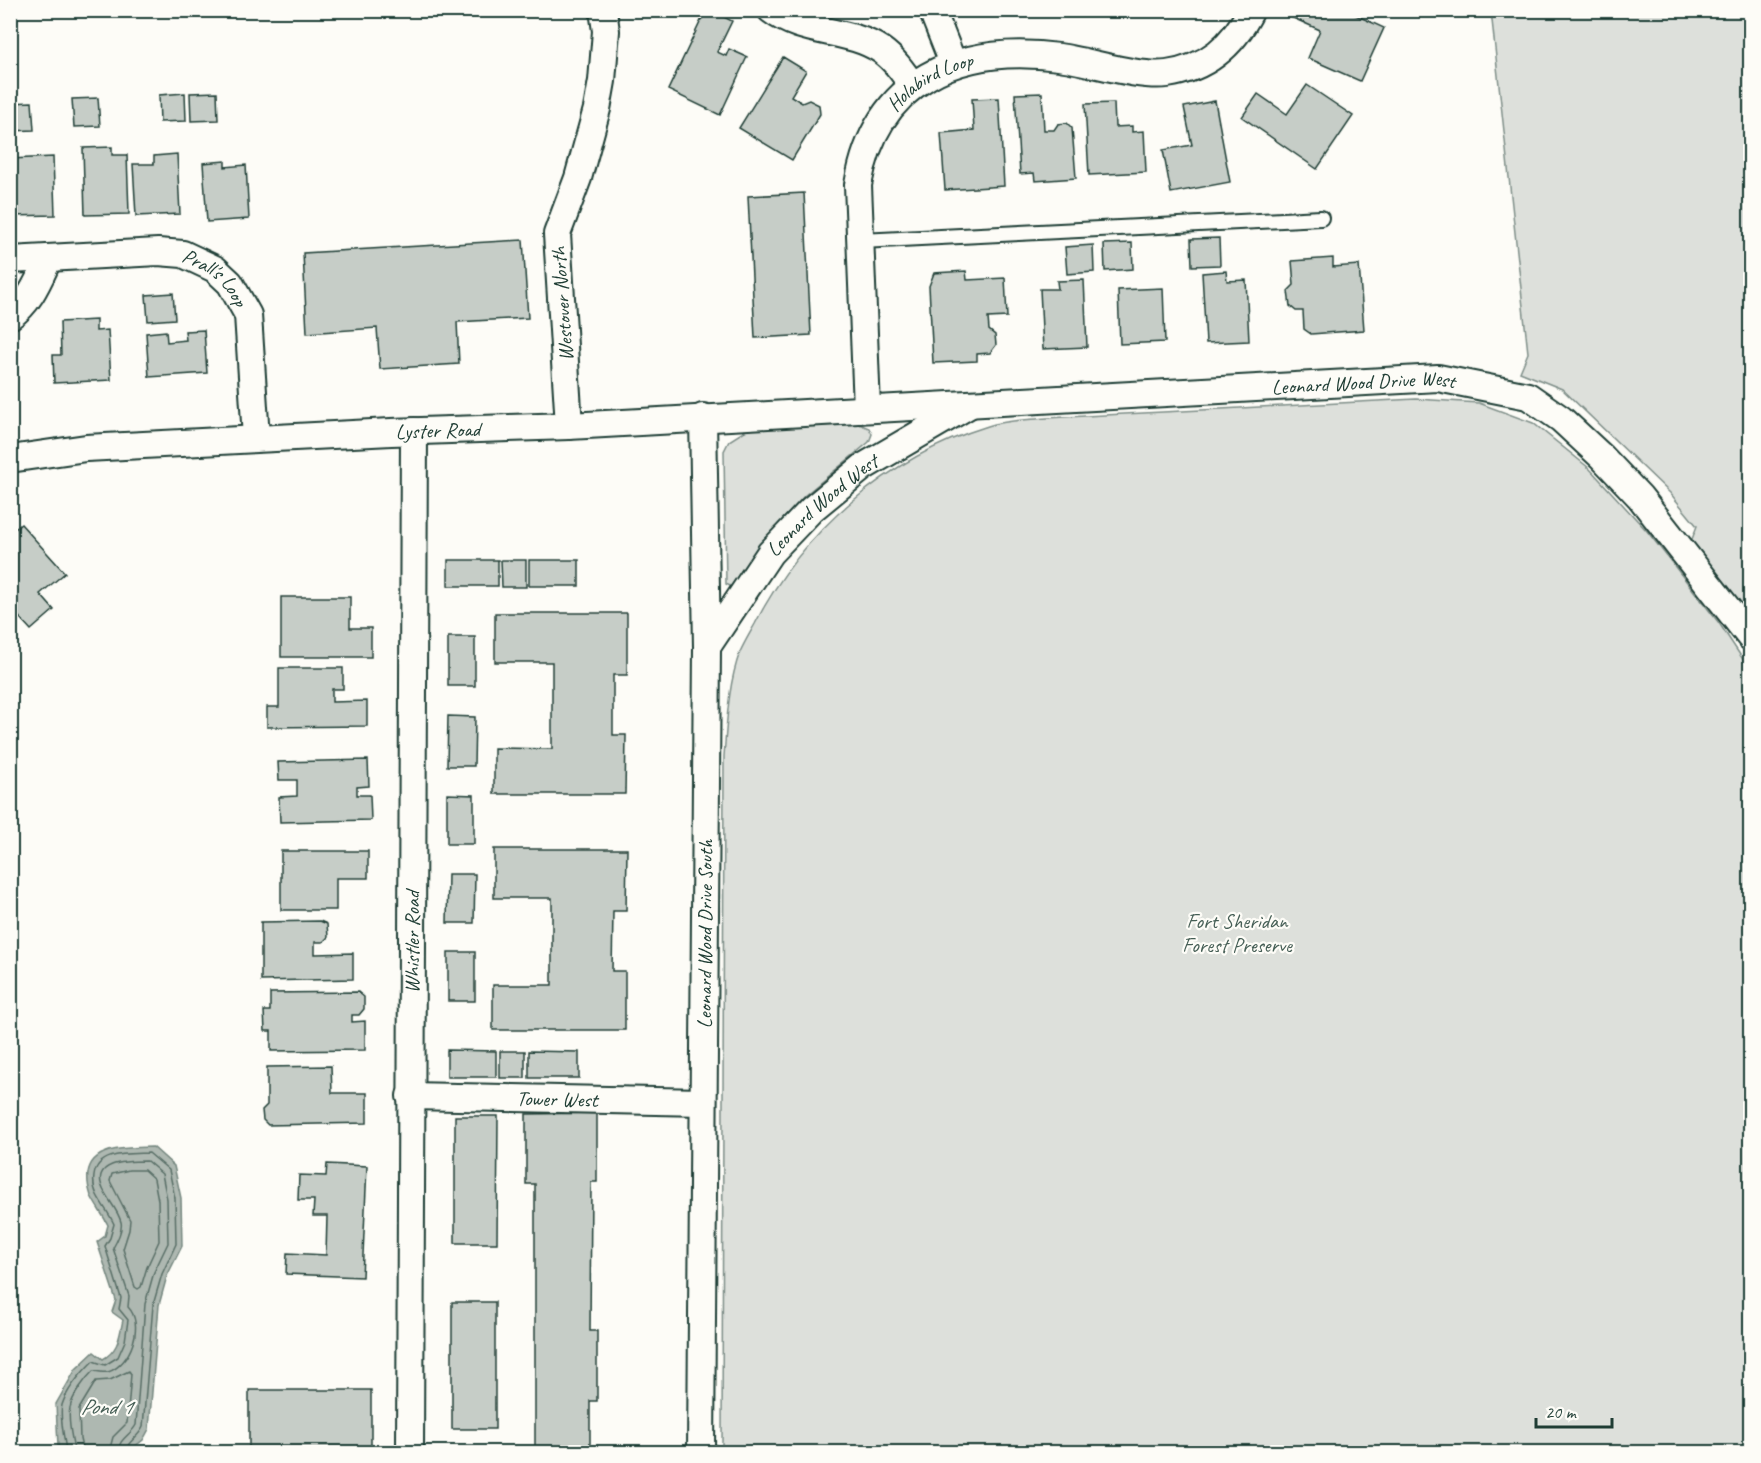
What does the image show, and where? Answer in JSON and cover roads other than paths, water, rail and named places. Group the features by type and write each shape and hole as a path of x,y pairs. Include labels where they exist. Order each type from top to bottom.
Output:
{"street":[{"name":"Westover North","path":"569,426 557,234 578,178 597,109 606,32 603,10"},
{"path":"771,10 782,18 805,27 860,40 881,50 899,67 912,85"},
{"path":"932,10 953,63"},
{"name":"Holabird Loop","path":"867,408 858,185 862,160 873,134 890,107 912,85 953,63 988,57 1023,55 1058,57 1133,71 1166,74 1196,66 1219,54 1242,28 1251,10"},
{"name":"Prall's Loop","path":"10,260 158,252 183,254 215,269 230,283 248,315 256,438"},
{"path":"10,316 22,307 49,258"},
{"name":"Leonard Wood Drive West","path":"867,408 1438,378 1528,396 1561,419 1640,496 1750,637"},
{"name":"Leonard Wood West","path":"707,647 770,553 812,510 863,467 974,402"},
{"name":"Lyster Road","path":"10,459 86,448 256,438 569,426 867,408"},
{"name":"Leonard Wood Drive South","path":"701,1452 707,647 703,417"},
{"name":"Whistler Road","path":"410,1452 414,431"},
{"name":"Tower West","path":"410,1096 703,1102"}],"lane":[{"path":"861,241 1321,218"}],"water":[{"name":"Pond 1","path":"153,1147 174,1166 181,1198 182,1246 167,1276 159,1305 149,1429 143,1440 131,1452 62,1452 58,1446 56,1404 76,1369 94,1352 103,1359 112,1352 118,1342 123,1320 112,1312 116,1300 97,1242 105,1236 108,1225 91,1196 88,1173 91,1164 105,1153 124,1148"}],"park label":[{"name":"Fort Sheridan Forest Preserve","path":"1237,933"}]}
